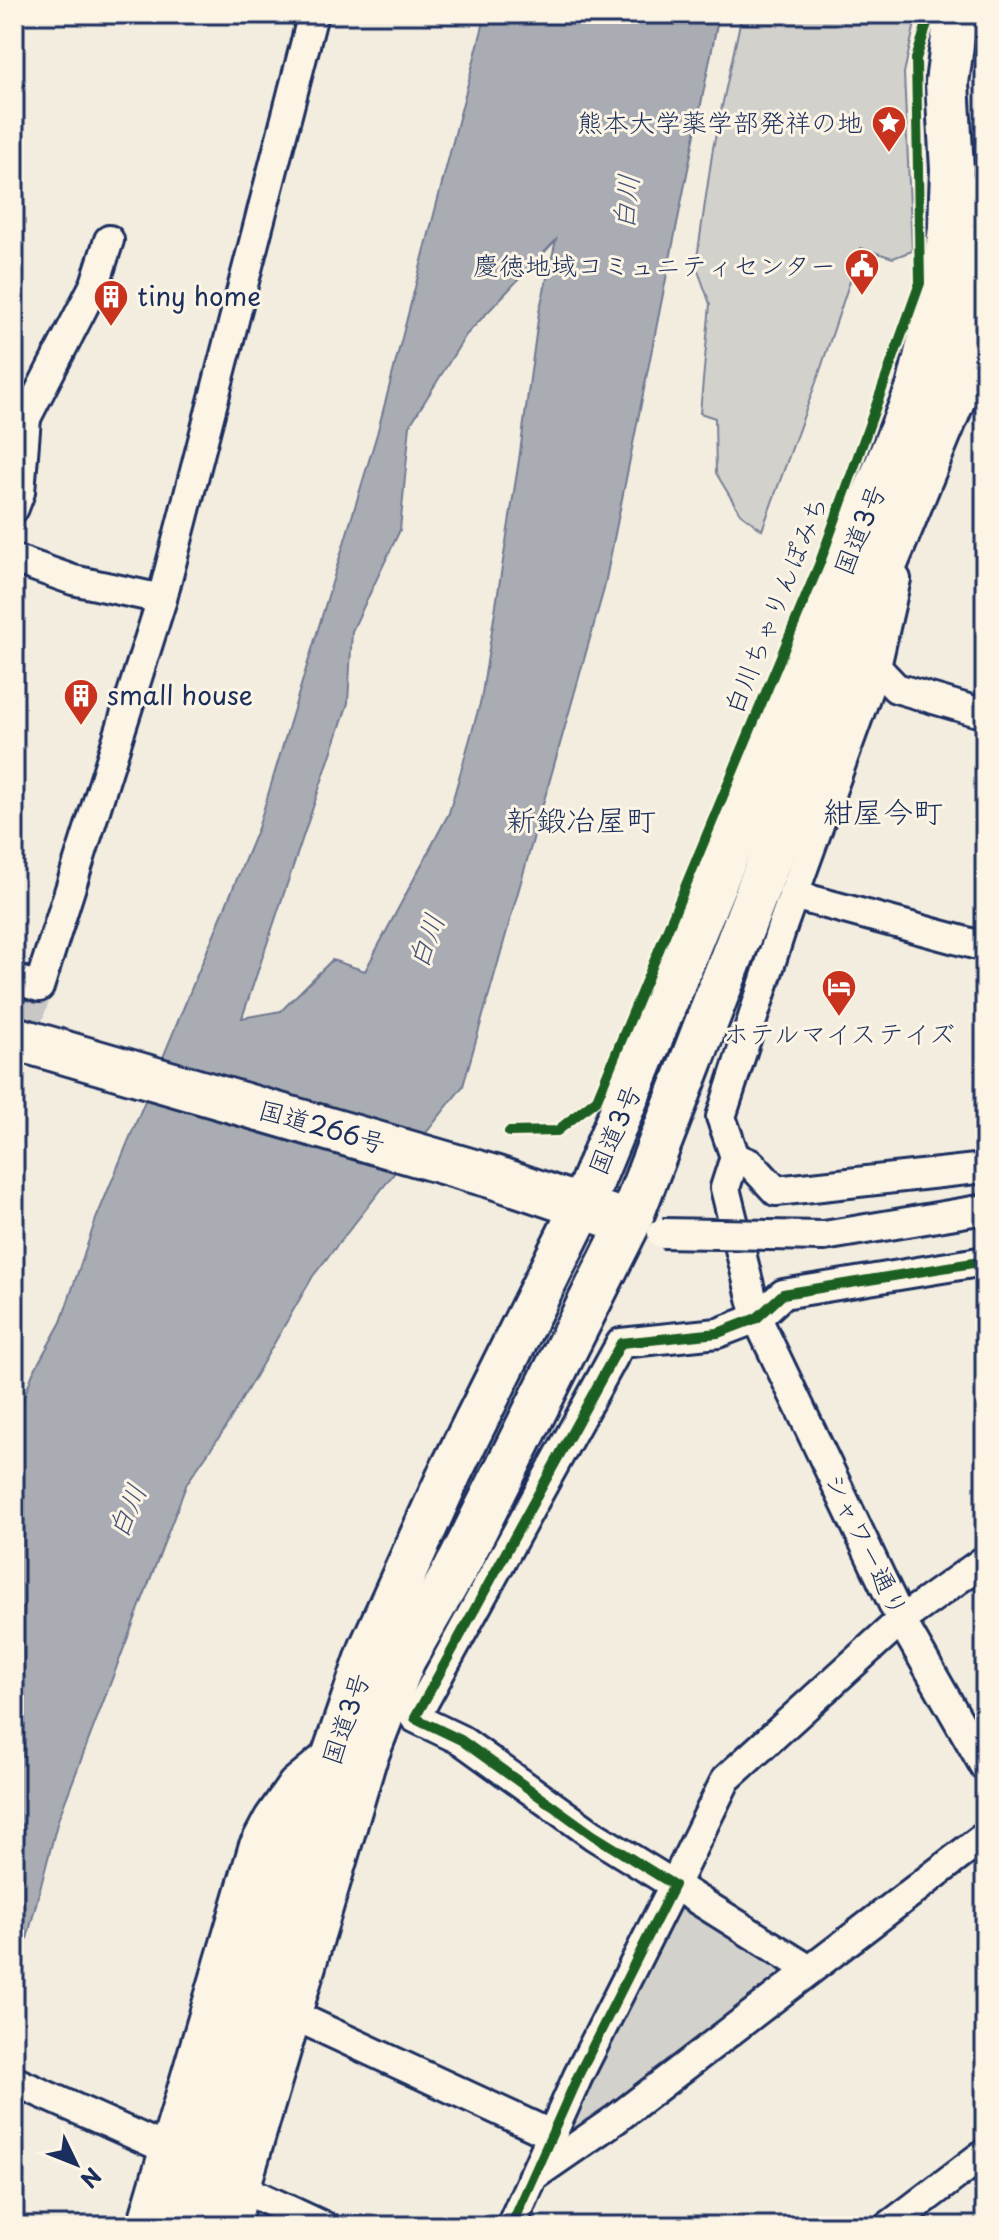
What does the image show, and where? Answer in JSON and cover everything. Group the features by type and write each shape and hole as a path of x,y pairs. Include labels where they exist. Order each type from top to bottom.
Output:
{"highway":[{"name":"国道3号","path":"188,2226 203,2169 332,1760 370,1650 443,1487 582,1207 962,361 944,278 952,169 947,83 956,14"},
{"name":"国道3号","path":"203,2169 291,2014 364,1762 404,1659 646,1228 862,662 917,488 962,361 985,242"},
{"name":"国道266号","path":"14,1038 494,1177 646,1228"},
{"name":"国道3号","path":"203,2169 227,2226"},
{"path":"149,2226 203,2169"}],"street":[{"path":"14,979 39,987 162,599 313,14"},
{"path":"952,169 985,221"},
{"path":"14,508 20,492 20,415 95,284 109,240"},
{"path":"14,559 73,580 162,599"},
{"path":"985,714 896,688 862,662 793,895 721,1117 735,1157 751,1164 776,1191 985,1168"},
{"path":"793,895 985,947"},
{"name":"シャワー通り","path":"735,1157 725,1188 757,1318 901,1620 985,1767"},
{"path":"646,1228 824,1236 985,1209"},
{"path":"808,1969 593,1835 461,1740 415,1718 621,1343 718,1333 757,1318 783,1294 985,1261"},
{"path":"511,2226 552,2135 726,1779 901,1620 985,1560"},
{"path":"532,2177 616,2119 985,1836"},
{"path":"291,2014 552,2135"},
{"path":"14,2081 323,2226"},
{"path":"889,2226 985,2153"}],"shaded area":[{"path":"742,14 917,14 904,73 912,251 893,258 861,248 762,530 740,513 716,473 715,418 700,413 710,304 696,265 713,148"},
{"path":"679,1901 790,1971 554,2149"}],"water":[{"name":"白川","path":"486,14 719,14 604,589 463,1086 313,1276 224,1430 187,1483 58,1820 14,1989 14,1424 33,1373 61,1322 96,1219 258,828 377,434","holes":["556,240 539,312 481,700 449,813 365,971 332,960 281,1011 242,1018 348,703 352,631 400,530 410,425 466,335"]}],"tunnel":[{"path":"14,1060 39,987"}],"cycle path":[{"name":"白川ちゃりんぽみち","path":"509,1132 557,1131 597,1099 819,565 920,283 916,59 930,14"},
{"path":"511,2226 578,2076 674,1885 593,1835 461,1740 415,1718 621,1343 718,1333 757,1318 783,1294 985,1261"}],"place":[{"name":"熊本大学薬学部発祥の地","path":"889,154"},
{"name":"慶徳地域コミュニティセンター","path":"862,297"},
{"name":"tiny home","path":"111,328"},
{"name":"small house","path":"81,727"},
{"name":"ホテルマイステイズ","path":"839,1018"}],"district":[{"name":"紺屋今町","path":"883,813"},
{"name":"新鍛冶屋町","path":"581,821"}]}
